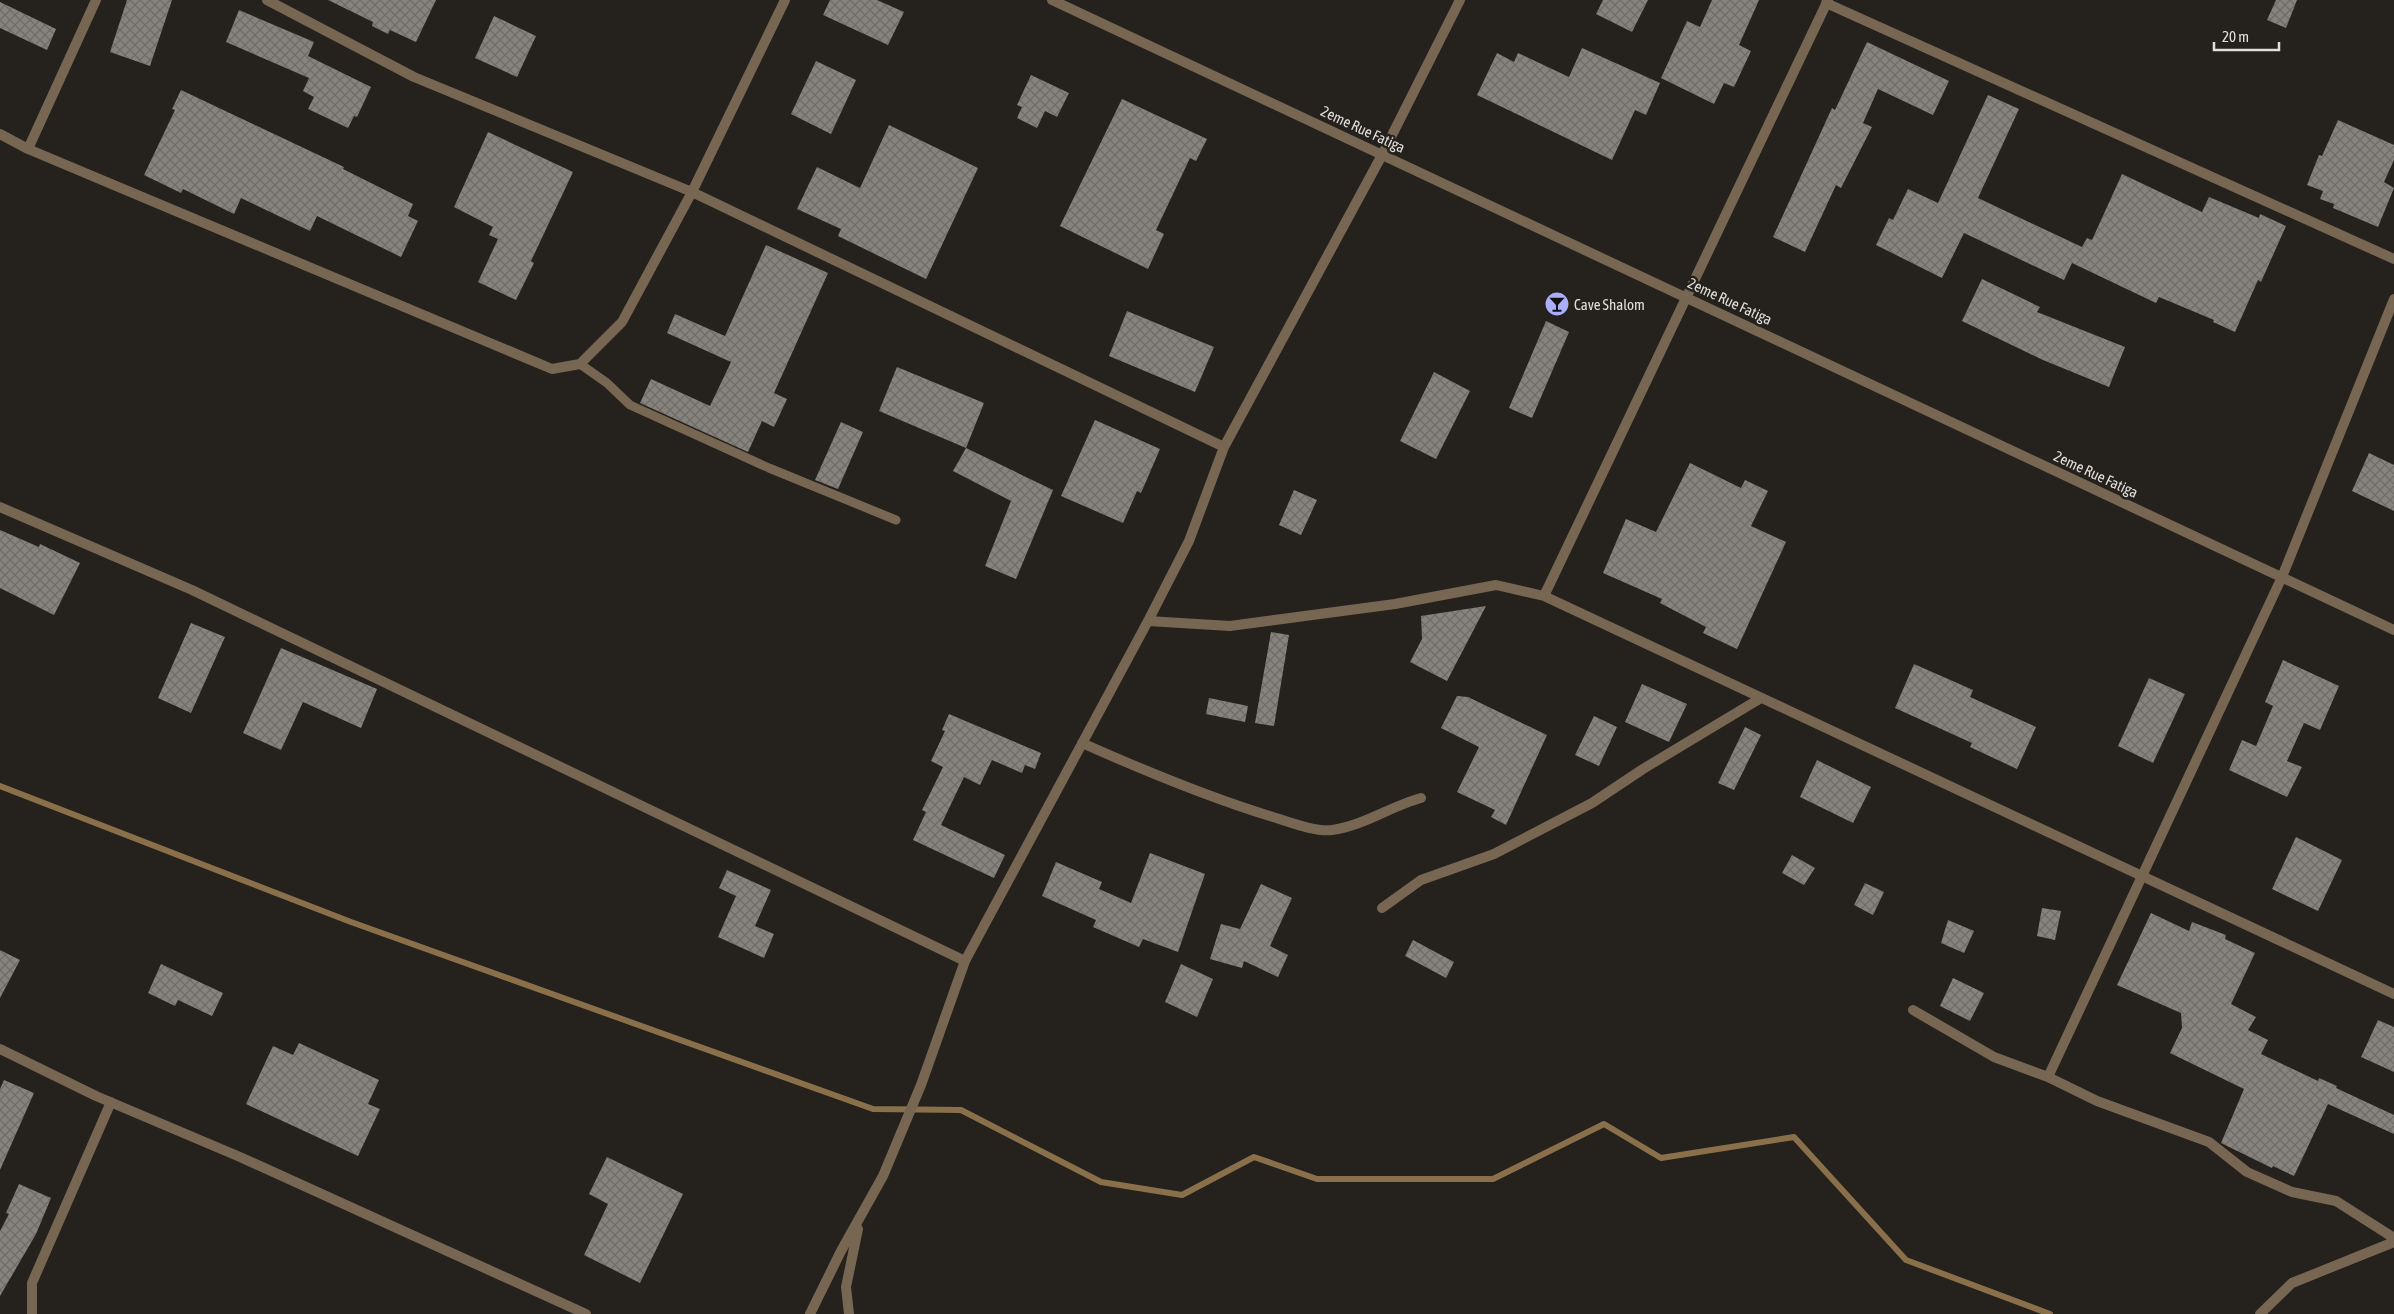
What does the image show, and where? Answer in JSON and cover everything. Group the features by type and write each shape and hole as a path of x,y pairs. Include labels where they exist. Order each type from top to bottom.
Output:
{"street":[{"path":"28,149 96,0"},
{"path":"268,0 414,77 692,192 1224,446"},
{"path":"0,134 28,149 521,358 552,369 580,364 622,322 692,192 785,0"},
{"name":"2eme Rue Fatiga","path":"1052,0 2394,630"},
{"path":"810,1314 883,1176 921,1085 965,961 1148,621 1189,540 1224,446 1382,155 1460,0"},
{"path":"1544,596 1827,2 2394,259"},
{"path":"2048,1077 2140,876 2282,577 2394,299"},
{"path":"0,507 192,590 965,961"},
{"path":"1148,621 1230,626 1394,604 1496,585 1544,596 2394,994"},
{"path":"1382,908 1421,880 1494,854 1592,803 1643,769 1761,698"},
{"path":"1082,743 1220,801 1294,823 1330,830 1347,826 1421,798"},
{"path":"1913,1010 1994,1058 2048,1077 2097,1101 2209,1142 2247,1172 2292,1192 2336,1201 2394,1238"},
{"path":"0,1049 111,1102 240,1157 586,1314"},
{"path":"32,1314 32,1283 111,1102"},
{"path":"849,1314 846,1287 855,1237 863,1212"},
{"path":"2260,1314 2292,1283 2394,1242"}],"lane":[{"path":"580,364 607,383 630,406 769,468 896,520"}],"building":[{"path":"127,0 172,0 150,66 110,52"},
{"path":"328,0 436,0 416,42 390,30 388,34 372,26 373,22"},
{"path":"830,0 877,0 904,12 888,45 823,15"},
{"path":"1603,0 1648,0 1632,32 1596,14"},
{"path":"1712,0 1759,0 1739,45 1751,51 1734,87 1724,83 1714,104 1661,78 1687,21 1700,27"},
{"path":"2276,0 2297,0 2286,28 2267,20"},
{"path":"0,2 56,29 47,50 0,28"},
{"path":"239,10 314,42 308,56 371,87 357,117 354,116 348,128 308,109 314,97 303,91 309,78 226,42"},
{"path":"494,16 536,36 517,77 475,58"},
{"path":"1867,42 1949,81 1933,115 1878,89 1863,123 1872,127 1841,188 1836,185 1805,252 1773,237 1832,108 1835,110"},
{"path":"1582,48 1660,83 1646,115 1635,110 1612,160 1477,95 1497,53 1514,62 1518,53 1569,77"},
{"path":"816,61 856,80 831,134 791,114"},
{"path":"1031,75 1069,93 1057,117 1045,111 1037,128 1017,118 1022,107 1017,105"},
{"path":"181,90 344,167 343,169 413,204 408,216 418,221 401,257 317,216 310,231 241,198 234,214 183,189 181,193 144,175 175,110 172,109"},
{"path":"1988,95 2019,109 1978,198 2082,247 2087,238 2092,240 2122,174 2202,212 2209,197 2259,218 2260,214 2286,226 2261,282 2258,280 2235,332 2213,322 2214,320 2159,297 2156,303 2072,263 2064,280 1964,233 1942,278 1876,245 1889,218 1893,220 1908,189 1938,203"},
{"path":"1122,99 1207,139 1196,161 1190,158 1156,230 1164,234 1148,269 1060,226"},
{"path":"2338,120 2394,145 2394,160 2384,182 2394,188 2378,227 2333,208 2334,204 2320,199 2323,191 2307,185 2319,155 2322,156"},
{"path":"889,125 978,168 926,279 838,236 841,229 797,209 817,167 860,188"},
{"path":"488,132 573,172 531,261 534,263 516,300 478,282 498,239 489,235 493,227 454,207"},
{"path":"766,245 828,273 774,393 787,399 774,427 762,421 748,452 640,403 651,379 710,406 731,362 667,333 675,314 725,336"},
{"path":"1982,279 2040,307 2037,312 2125,347 2109,387 2043,360 1962,321"},
{"path":"1127,311 1214,347 1195,392 1109,356"},
{"path":"1546,321 1569,332 1532,418 1509,408"},
{"path":"897,367 984,403 966,448 879,411"},
{"path":"1434,372 1470,391 1436,459 1400,441"},
{"path":"1095,420 1160,449 1141,493 1137,491 1123,523 1061,496"},
{"path":"841,422 863,432 838,489 815,480"},
{"path":"966,448 1053,490 1016,579 985,566 1011,501 953,471"},
{"path":"2369,453 2394,465 2394,511 2352,491"},
{"path":"1690,463 1741,488 1745,480 1768,491 1751,526 1786,542 1737,649 1703,633 1706,627 1660,603 1662,599 1603,573 1626,519 1656,532"},
{"path":"1294,490 1317,500 1301,535 1279,525"},
{"path":"0,530 39,547 40,544 80,563 54,615 0,588"},
{"path":"1486,606 1447,681 1410,662 1422,639 1421,616"},
{"path":"191,623 225,637 191,713 158,698"},
{"path":"1271,632 1289,635 1274,726 1255,723"},
{"path":"281,648 377,689 361,728 303,702 281,750 243,733"},
{"path":"2283,660 2339,686 2320,730 2304,723 2287,761 2302,767 2287,797 2229,770 2242,740 2256,746 2273,706 2265,702"},
{"path":"1914,664 1973,690 1970,697 2036,727 2017,769 1970,747 1972,743 1895,708"},
{"path":"2149,678 2185,694 2153,763 2118,746"},
{"path":"1642,684 1687,704 1669,742 1625,722"},
{"path":"1457,696 1468,697 1547,735 1506,825 1491,817 1495,810 1457,792 1479,747 1441,728"},
{"path":"1209,698 1248,706 1245,722 1206,714"},
{"path":"949,714 1041,753 1035,769 1025,765 1022,773 992,760 980,785 964,777 941,825 1005,855 994,878 913,840 926,812 922,810 943,767 931,761 945,731 942,730"},
{"path":"1594,716 1617,727 1599,766 1575,755"},
{"path":"1745,727 1761,735 1734,790 1718,783"},
{"path":"1817,760 1871,787 1853,823 1800,797"},
{"path":"2296,837 2342,860 2318,911 2272,889"},
{"path":"1150,853 1205,874 1178,952 1143,939 1139,947 1093,927 1096,920 1042,896 1056,862 1102,882 1099,889 1131,903"},
{"path":"1792,855 1815,868 1804,885 1782,873"},
{"path":"727,870 771,890 755,926 774,934 764,958 718,937 736,896 719,888"},
{"path":"1865,883 1884,892 1873,915 1854,905"},
{"path":"1261,884 1292,898 1270,946 1288,955 1278,977 1244,961 1242,968 1210,959 1221,924 1240,929"},
{"path":"2042,908 2061,911 2055,940 2037,936"},
{"path":"2151,913 2189,931 2192,922 2226,935 2225,939 2255,953 2231,1004 2256,1017 2248,1030 2268,1040 2261,1054 2318,1081 2319,1078 2337,1086 2336,1088 2394,1115 2394,1134 2328,1104 2294,1176 2273,1166 2272,1168 2221,1143 2244,1089 2170,1053 2182,1028 2181,1013 2117,985"},
{"path":"1948,920 1974,931 1964,953 1941,943"},
{"path":"1413,940 1454,962 1446,978 1405,956"},
{"path":"0,950 20,960 0,998"},
{"path":"161,964 223,993 212,1016 178,1000 175,1006 148,993"},
{"path":"1181,964 1213,979 1197,1017 1165,1002"},
{"path":"1953,978 1984,993 1970,1021 1940,1006"},
{"path":"2378,1020 2394,1027 2394,1072 2361,1057"},
{"path":"299,1043 379,1080 368,1104 380,1109 358,1156 246,1104 273,1046 293,1055"},
{"path":"4,1080 34,1093 0,1170 0,1089"},
{"path":"607,1157 683,1194 640,1283 584,1255 608,1204 589,1194"},
{"path":"19,1184 51,1198 36,1234 0,1296 0,1231 9,1214 6,1213"}],"waterway":[{"path":"0,786 351,922 873,1109 961,1110 1101,1182 1182,1195 1254,1157 1317,1179 1493,1179 1604,1124 1661,1158 1794,1137 1906,1260 2050,1314"}],"place":[{"name":"Cave Shalom","path":"1557,304"}]}
